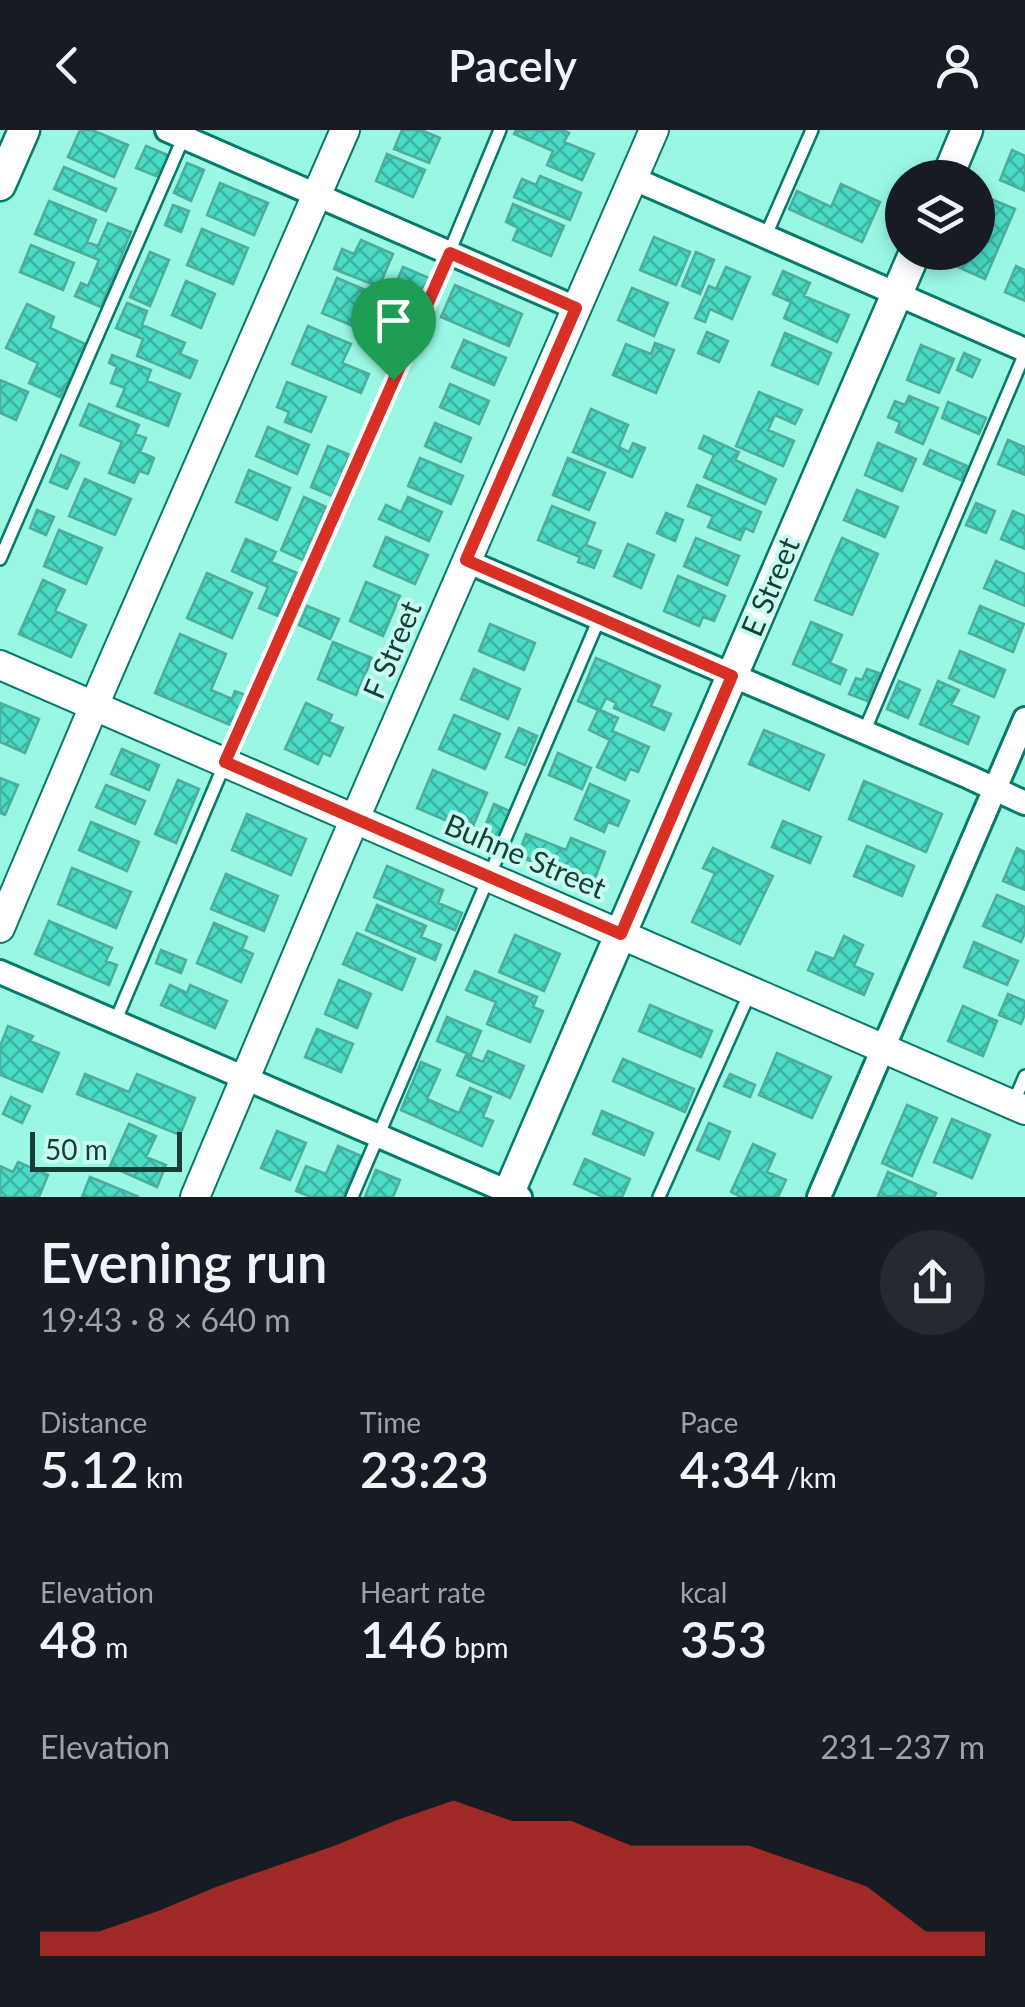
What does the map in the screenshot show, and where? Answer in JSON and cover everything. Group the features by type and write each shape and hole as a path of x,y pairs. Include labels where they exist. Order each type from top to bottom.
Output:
{"main road":[{"path":"0,185 24,130"},
{"path":"954,160 967,130"},
{"name":"E Street","path":"512,1195 908,270"}],"street":[{"path":"0,928 345,130"},
{"name":"F Street","path":"194,1197 654,130"},
{"path":"179,132 576,308"},
{"path":"632,178 1025,351"},
{"path":"466,560 1025,803"},
{"name":"Buhne Street","path":"0,665 1019,1107"},
{"path":"818,1197 1025,719"},
{"path":"0,972 512,1195"}],"lane":[{"path":"115,1022 500,130"},
{"path":"766,234 812,130"},
{"path":"0,559 179,132"},
{"path":"864,732 1025,351"},
{"path":"352,1197 599,618"},
{"path":"659,1197 750,990"},
{"path":"1019,1107 1025,1076"}],"building":[{"path":"80,130 92,130 128,145 114,177 68,157"},
{"path":"402,130 421,130 440,138 429,163 394,149"},
{"path":"516,130 569,133 564,142 594,154 582,180 547,165 553,151 514,134"},
{"path":"146,146 170,156 161,178 136,168"},
{"path":"1012,150 1025,156 1025,191 1000,180"},
{"path":"387,154 425,170 413,197 376,181"},
{"path":"187,163 204,170 191,201 174,193"},
{"path":"64,167 116,189 106,211 54,189"},
{"path":"540,176 581,193 570,220 514,197 522,179 536,185"},
{"path":"220,183 268,203 254,235 207,215"},
{"path":"841,184 880,202 862,242 789,209 797,191 831,207"},
{"path":"49,201 96,220 87,242 98,246 108,223 131,232 101,307 75,296 81,283 88,286 99,260 35,234"},
{"path":"995,201 1015,209 995,256"},
{"path":"513,204 564,226 551,256 513,240 518,228 506,222"},
{"path":"173,205 189,211 181,232 165,225"},
{"path":"202,229 248,248 233,284 187,265"},
{"path":"654,237 690,252 676,285 640,270"},
{"path":"361,240 393,254 379,287 334,269 342,249 354,254"},
{"path":"31,245 74,263 63,290 20,272"},
{"path":"150,252 169,260 150,306 130,297"},
{"path":"696,252 714,260 700,294 682,286"},
{"path":"1016,266 1025,270 1025,301 1005,292"},
{"path":"403,267 429,278 407,330 381,319"},
{"path":"726,267 750,277 732,319 710,309 705,322 695,318 709,286 716,289"},
{"path":"965,270 989,270 985,279"},
{"path":"783,271 810,283 804,296 849,315 837,342 784,318 791,302 773,294"},
{"path":"337,278 368,291 353,326 322,313"},
{"path":"186,281 215,294 201,328 172,315"},
{"path":"455,285 522,314 509,346 441,317"},
{"path":"632,288 668,303 654,336 618,320"},
{"path":"127,303 147,311 142,325 185,343 180,354 197,361 190,378 137,356 143,339 116,328"},
{"path":"27,304 54,317 50,328 90,346 70,388 65,386 60,397 29,383 38,363 6,348"},
{"path":"308,326 351,344 342,363 369,374 361,393 292,364"},
{"path":"707,332 728,341 719,362 698,353"},
{"path":"785,333 831,353 818,384 772,365"},
{"path":"464,340 506,358 494,385 452,367"},
{"path":"655,343 674,350 656,393 613,375 626,344 651,354"},
{"path":"921,345 954,359 939,393 907,380"},
{"path":"964,353 980,360 972,377 957,370"},
{"path":"112,355 151,370 147,381 180,394 168,426 117,406 125,388 111,383 117,367 109,363"},
{"path":"0,380 28,392 16,420 0,413"},
{"path":"287,382 326,397 311,432 285,422 289,412 277,407"},
{"path":"450,384 489,401 479,424 440,407"},
{"path":"759,392 802,410 795,424 775,415 768,430 794,441 783,466 736,446"},
{"path":"909,396 938,408 923,444 896,432 900,422 888,417 895,401 905,405"},
{"path":"948,402 986,418 979,434 942,418"},
{"path":"89,404 139,425 135,434 146,438 140,452 154,458 148,474 139,471 134,483 109,473 122,442 80,425"},
{"path":"591,409 628,425 619,447 629,452 633,443 645,448 632,477 573,452"},
{"path":"435,423 471,438 461,462 425,446"},
{"path":"268,427 309,445 297,474 256,456"},
{"path":"704,436 739,452 735,460 776,479 765,504 704,477 714,455 699,448"},
{"path":"1008,440 1025,447 1025,475 998,464"},
{"path":"878,443 916,459 902,491 865,475"},
{"path":"328,446 350,455 332,496 311,487"},
{"path":"930,450 967,466 961,480 924,464"},
{"path":"61,455 79,463 67,489 50,482"},
{"path":"420,458 463,476 451,504 408,486"},
{"path":"568,458 605,473 589,510 553,495"},
{"path":"249,470 290,488 277,520 236,502"},
{"path":"85,479 131,499 115,535 69,516"},
{"path":"697,485 761,512 753,532 745,528 740,540 708,527 713,516 688,506"},
{"path":"857,490 898,507 885,537 844,520"},
{"path":"304,497 326,507 303,560 281,550"},
{"path":"408,497 442,512 429,541 379,519 386,505 401,512"},
{"path":"976,503 995,511 986,533 966,525"},
{"path":"552,506 595,523 586,545 601,551 594,568 578,562 580,557 538,540"},
{"path":"37,510 54,517 46,535 30,528"},
{"path":"1013,511 1025,516 1025,549 1001,539"},
{"path":"666,513 683,520 675,541 657,533"},
{"path":"59,530 102,548 86,584 44,566"},
{"path":"386,537 428,555 415,584 374,566"},
{"path":"696,538 739,556 727,585 684,566"},
{"path":"842,538 878,554 852,615 815,600"},
{"path":"246,539 276,552 271,562 297,573 278,616 259,608 268,587 232,571"},
{"path":"628,544 654,555 641,588 614,576"},
{"path":"996,561 1025,574 1025,606 984,588"},
{"path":"207,573 252,593 232,638 187,618"},
{"path":"678,576 725,596 714,621 703,617 699,626 664,611"},
{"path":"43,580 65,590 55,611 86,625 71,657 19,634"},
{"path":"366,582 400,596 383,636 350,621"},
{"path":"307,606 339,619 330,639 299,625"},
{"path":"980,606 1024,624 1013,652 969,633"},
{"path":"811,622 842,635 830,663 846,670 840,684 793,664"},
{"path":"490,624 535,643 524,670 479,651"},
{"path":"180,634 226,654 211,690 232,699 235,691 248,696 235,727 155,693"},
{"path":"333,642 372,658 356,695 318,679"},
{"path":"960,651 1005,670 994,697 949,678"},
{"path":"596,658 660,686 651,706 671,714 664,730 614,708 616,703 606,698 600,710 618,718 612,731 649,747 638,772 630,769 625,780 597,767 610,740 589,730 598,710 578,701"},
{"path":"474,669 520,689 508,719 461,699"},
{"path":"867,669 879,673 867,701 849,694 856,678 862,680"},
{"path":"899,681 920,690 908,718 887,709"},
{"path":"938,681 959,690 951,705 979,717 968,744 920,724"},
{"path":"0,703 39,719 25,753 0,742"},
{"path":"306,703 332,715 329,722 343,728 330,756 323,753 318,764 285,749"},
{"path":"454,715 500,734 485,769 439,749"},
{"path":"519,728 537,736 525,765 506,757"},
{"path":"764,730 824,755 809,790 749,764"},
{"path":"122,749 159,765 149,790 111,774"},
{"path":"558,753 591,768 582,789 549,775"},
{"path":"433,770 487,793 471,831 417,808"},
{"path":"0,778 18,785 5,815 0,813"},
{"path":"178,780 199,789 176,843 155,834"},
{"path":"864,781 942,814 926,852 849,819"},
{"path":"590,784 629,801 618,826 608,822 604,832 575,819"},
{"path":"106,785 145,801 135,824 96,807"},
{"path":"494,804 510,811 495,847 479,841"},
{"path":"247,814 306,839 291,875 232,850"},
{"path":"783,821 821,837 810,863 772,847"},
{"path":"91,822 139,842 127,871 79,850"},
{"path":"526,834 566,850 571,838 605,852 592,886 518,856"},
{"path":"867,846 914,866 902,896 854,876"},
{"path":"713,848 773,876 740,944 692,922 715,873 703,868"},
{"path":"1017,848 1025,852 1025,890 1003,881"},
{"path":"387,866 443,890 438,903 462,913 455,930 374,897"},
{"path":"72,868 131,892 116,928 58,904"},
{"path":"226,874 278,896 264,931 211,909"},
{"path":"997,895 1025,907 1021,942 983,926"},
{"path":"377,905 426,926 421,937 441,945 435,960 366,930"},
{"path":"49,921 112,948 106,961 117,965 109,985 35,954"},
{"path":"214,923 247,937 242,949 253,954 241,982 197,963"},
{"path":"357,933 415,959 402,990 343,964"},
{"path":"515,935 560,954 544,991 499,972"},
{"path":"844,936 863,945 854,966 873,974 864,995 808,970 816,952 834,959"},
{"path":"974,942 1018,961 1007,985 964,967"},
{"path":"161,950 186,960 181,973 156,963"},
{"path":"475,971 537,997 533,1007 543,1011 530,1042 487,1024 496,1002 466,990"},
{"path":"339,980 371,994 357,1028 325,1014"},
{"path":"170,985 187,993 190,985 227,1001 215,1028 161,1005"},
{"path":"1008,994 1025,1001 1021,1024 999,1015"},
{"path":"650,1005 712,1031 701,1057 639,1031"},
{"path":"963,1006 997,1021 983,1056 948,1041"},
{"path":"447,1017 481,1031 471,1055 437,1041"},
{"path":"8,1026 59,1053 42,1092 0,1075 0,1046"},
{"path":"317,1029 353,1044 341,1072 305,1057"},
{"path":"488,1051 524,1066 510,1098 457,1075 466,1055 483,1062"},
{"path":"777,1053 831,1077 812,1118 759,1095"},
{"path":"623,1059 694,1089 685,1112 613,1081"},
{"path":"421,1062 440,1070 427,1099 459,1113 470,1088 491,1097 483,1117 493,1121 482,1146 401,1110"},
{"path":"85,1074 129,1092 137,1074 195,1098 180,1135 77,1094"},
{"path":"730,1074 755,1085 750,1097 724,1086"},
{"path":"11,1097 30,1106 22,1123 3,1114"},
{"path":"907,1105 937,1118 912,1176 882,1163"},
{"path":"602,1111 653,1133 644,1155 593,1134"},
{"path":"952,1119 990,1135 972,1178 934,1162"},
{"path":"709,1123 730,1132 719,1159 697,1150"},
{"path":"129,1124 156,1136 146,1157 166,1165 157,1187 110,1166"},
{"path":"277,1131 306,1143 290,1180 261,1168"},
{"path":"753,1144 775,1154 767,1172 786,1180 778,1197 741,1197 731,1192"},
{"path":"338,1146 361,1156 343,1197 311,1197 296,1191 306,1166 326,1174"},
{"path":"585,1159 630,1179 622,1197 603,1197 574,1184"},
{"path":"18,1162 48,1175 39,1197 0,1197 0,1166 13,1172"},
{"path":"376,1170 400,1180 393,1197 365,1197"},
{"path":"888,1172 936,1193 934,1197 878,1196"},
{"path":"90,1177 139,1197 82,1197"}],"route":[{"path":"450,253 576,308 466,560 732,676 621,934 225,762 393,380 450,253"}]}
